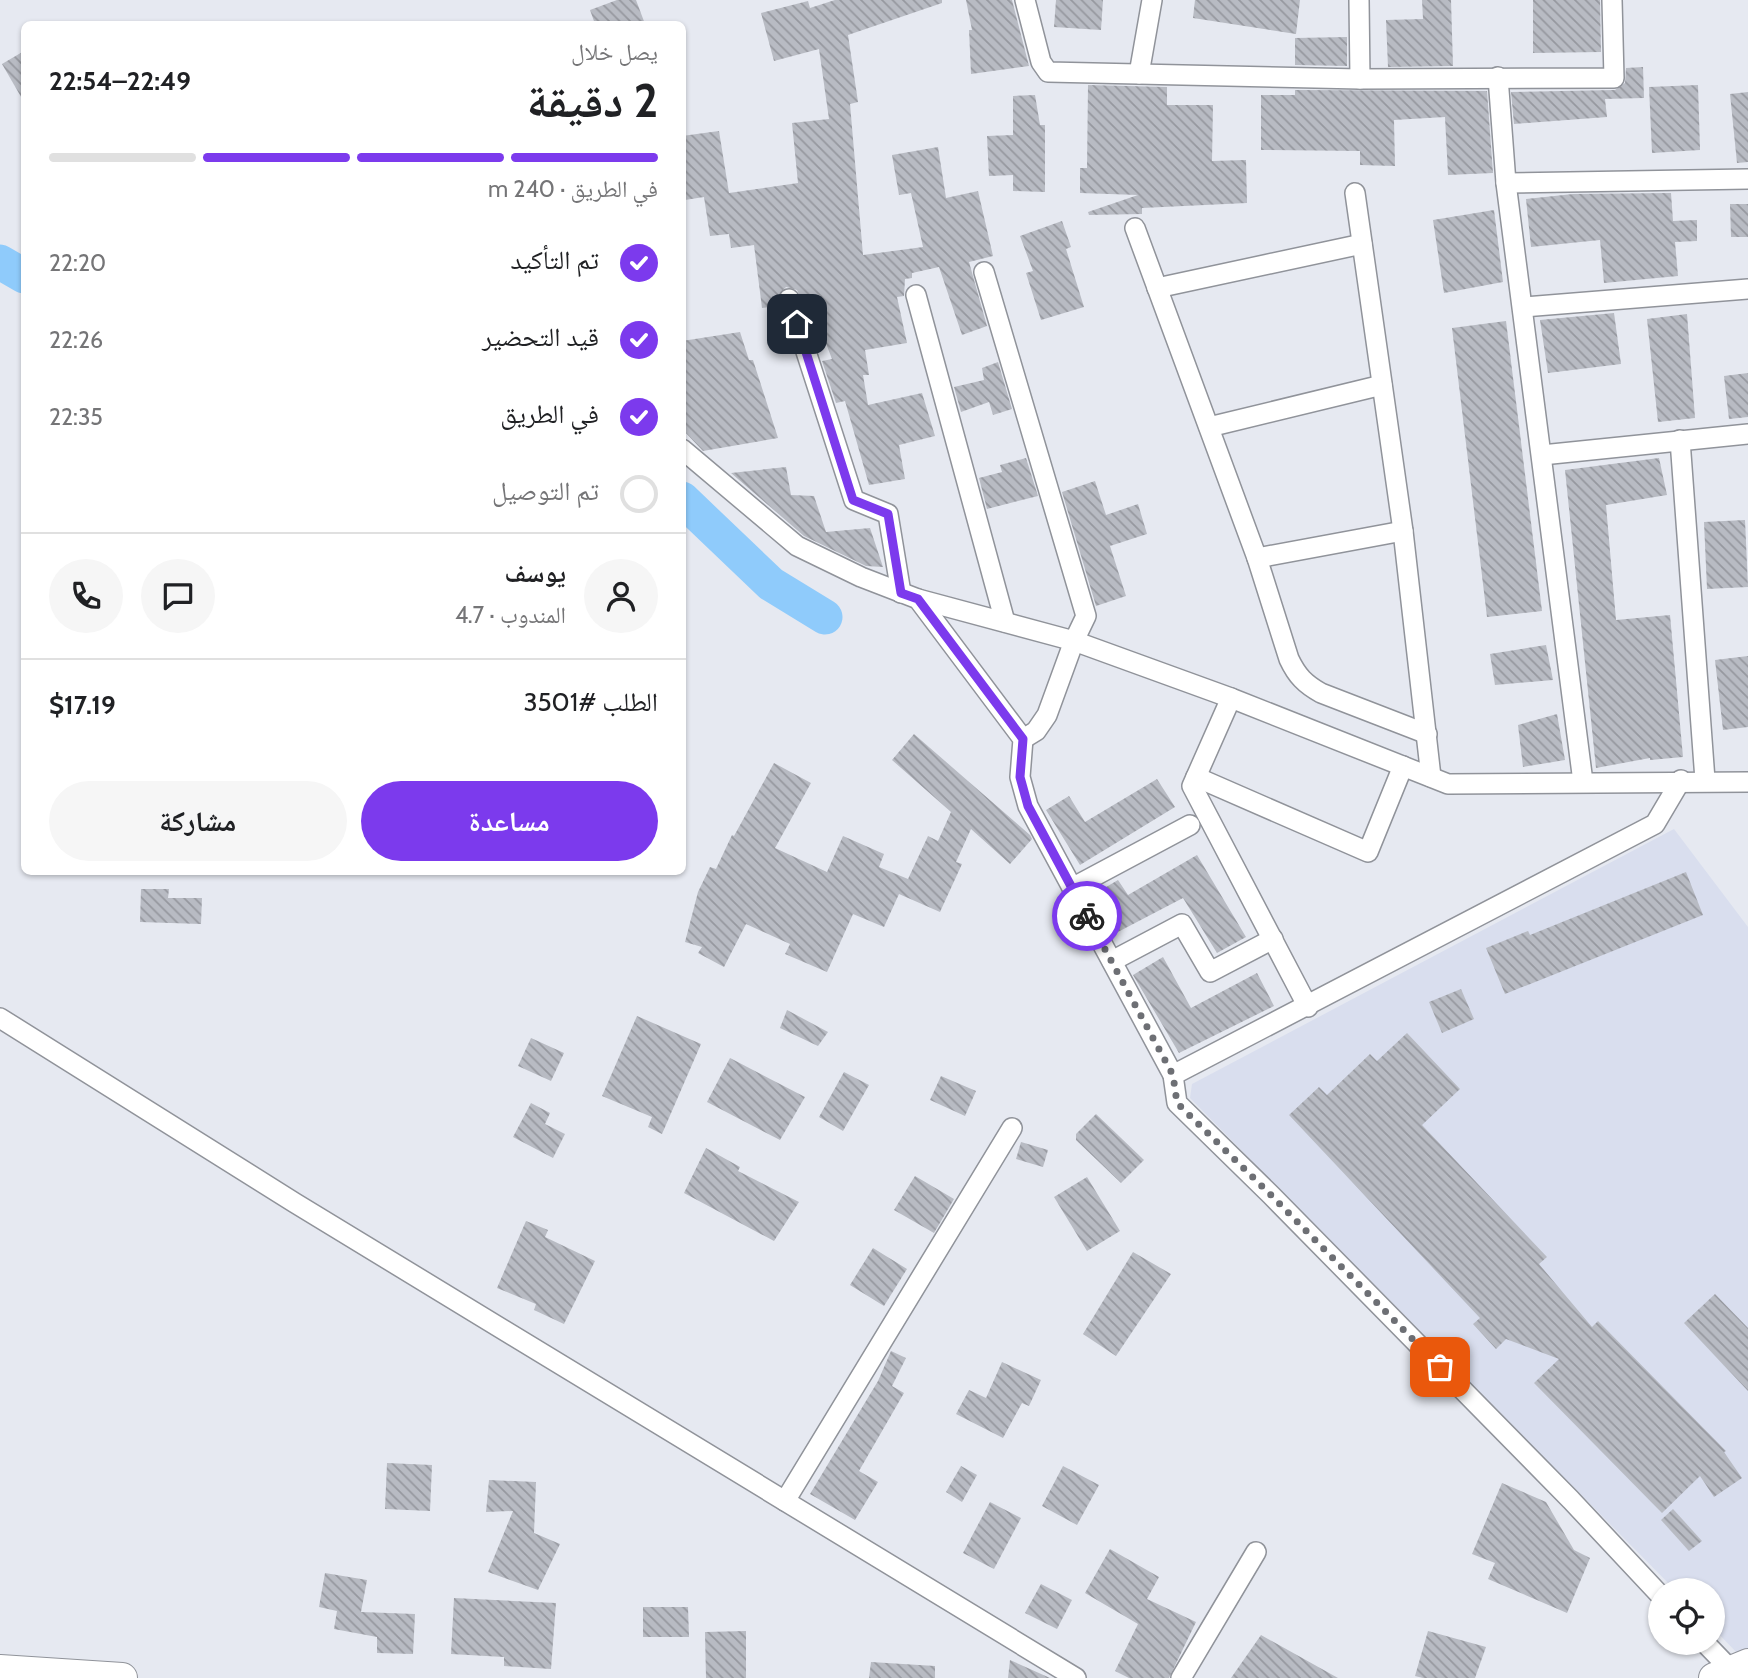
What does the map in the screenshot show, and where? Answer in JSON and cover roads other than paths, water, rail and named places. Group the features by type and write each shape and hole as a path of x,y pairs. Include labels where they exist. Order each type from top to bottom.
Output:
{"main road":[{"path":"0,1670 122,1678"}],"street":[{"path":"1024,0 1041,62 1048,72 1360,79 1614,78 1612,0"},
{"path":"1139,74 1152,0"},
{"path":"1359,0 1360,79"},
{"path":"1499,77 1506,183 1583,782"},
{"path":"1506,183 1748,179"},
{"path":"1355,193 1402,531 1432,777"},
{"path":"1135,228 1257,558 1295,672 1306,685 1427,734"},
{"path":"1157,288 1362,244"},
{"path":"984,272 1086,616 1047,715 1036,731 1023,739"},
{"path":"1523,307 1748,289"},
{"path":"916,295 1004,622"},
{"path":"789,299 853,500 888,514 910,596 1023,739 1020,777 1028,806 1173,1075 1177,1103 1406,1333 1648,1583"},
{"path":"1209,427 1382,386"},
{"path":"1542,455 1748,434"},
{"path":"1680,440 1705,780"},
{"path":"686,452 797,546 861,577 910,596 1074,641 1231,698 1448,784 1681,780 1748,782"},
{"path":"1257,558 1402,531"},
{"path":"1231,698 1192,786 1308,1007"},
{"path":"1196,777 1368,852 1403,766"},
{"path":"1173,1075 1655,824 1681,780"},
{"path":"1072,888 1190,825"},
{"path":"1112,961 1182,924 1210,972 1273,939"},
{"path":"0,1018 295,1203 1076,1678"},
{"path":"785,1501 1012,1128"},
{"path":"1181,1678 1256,1552"},
{"path":"1717,1655 1731,1671"}],"waterway":[{"path":"0,262 21,274"},
{"path":"686,503 771,584 825,617"}]}
